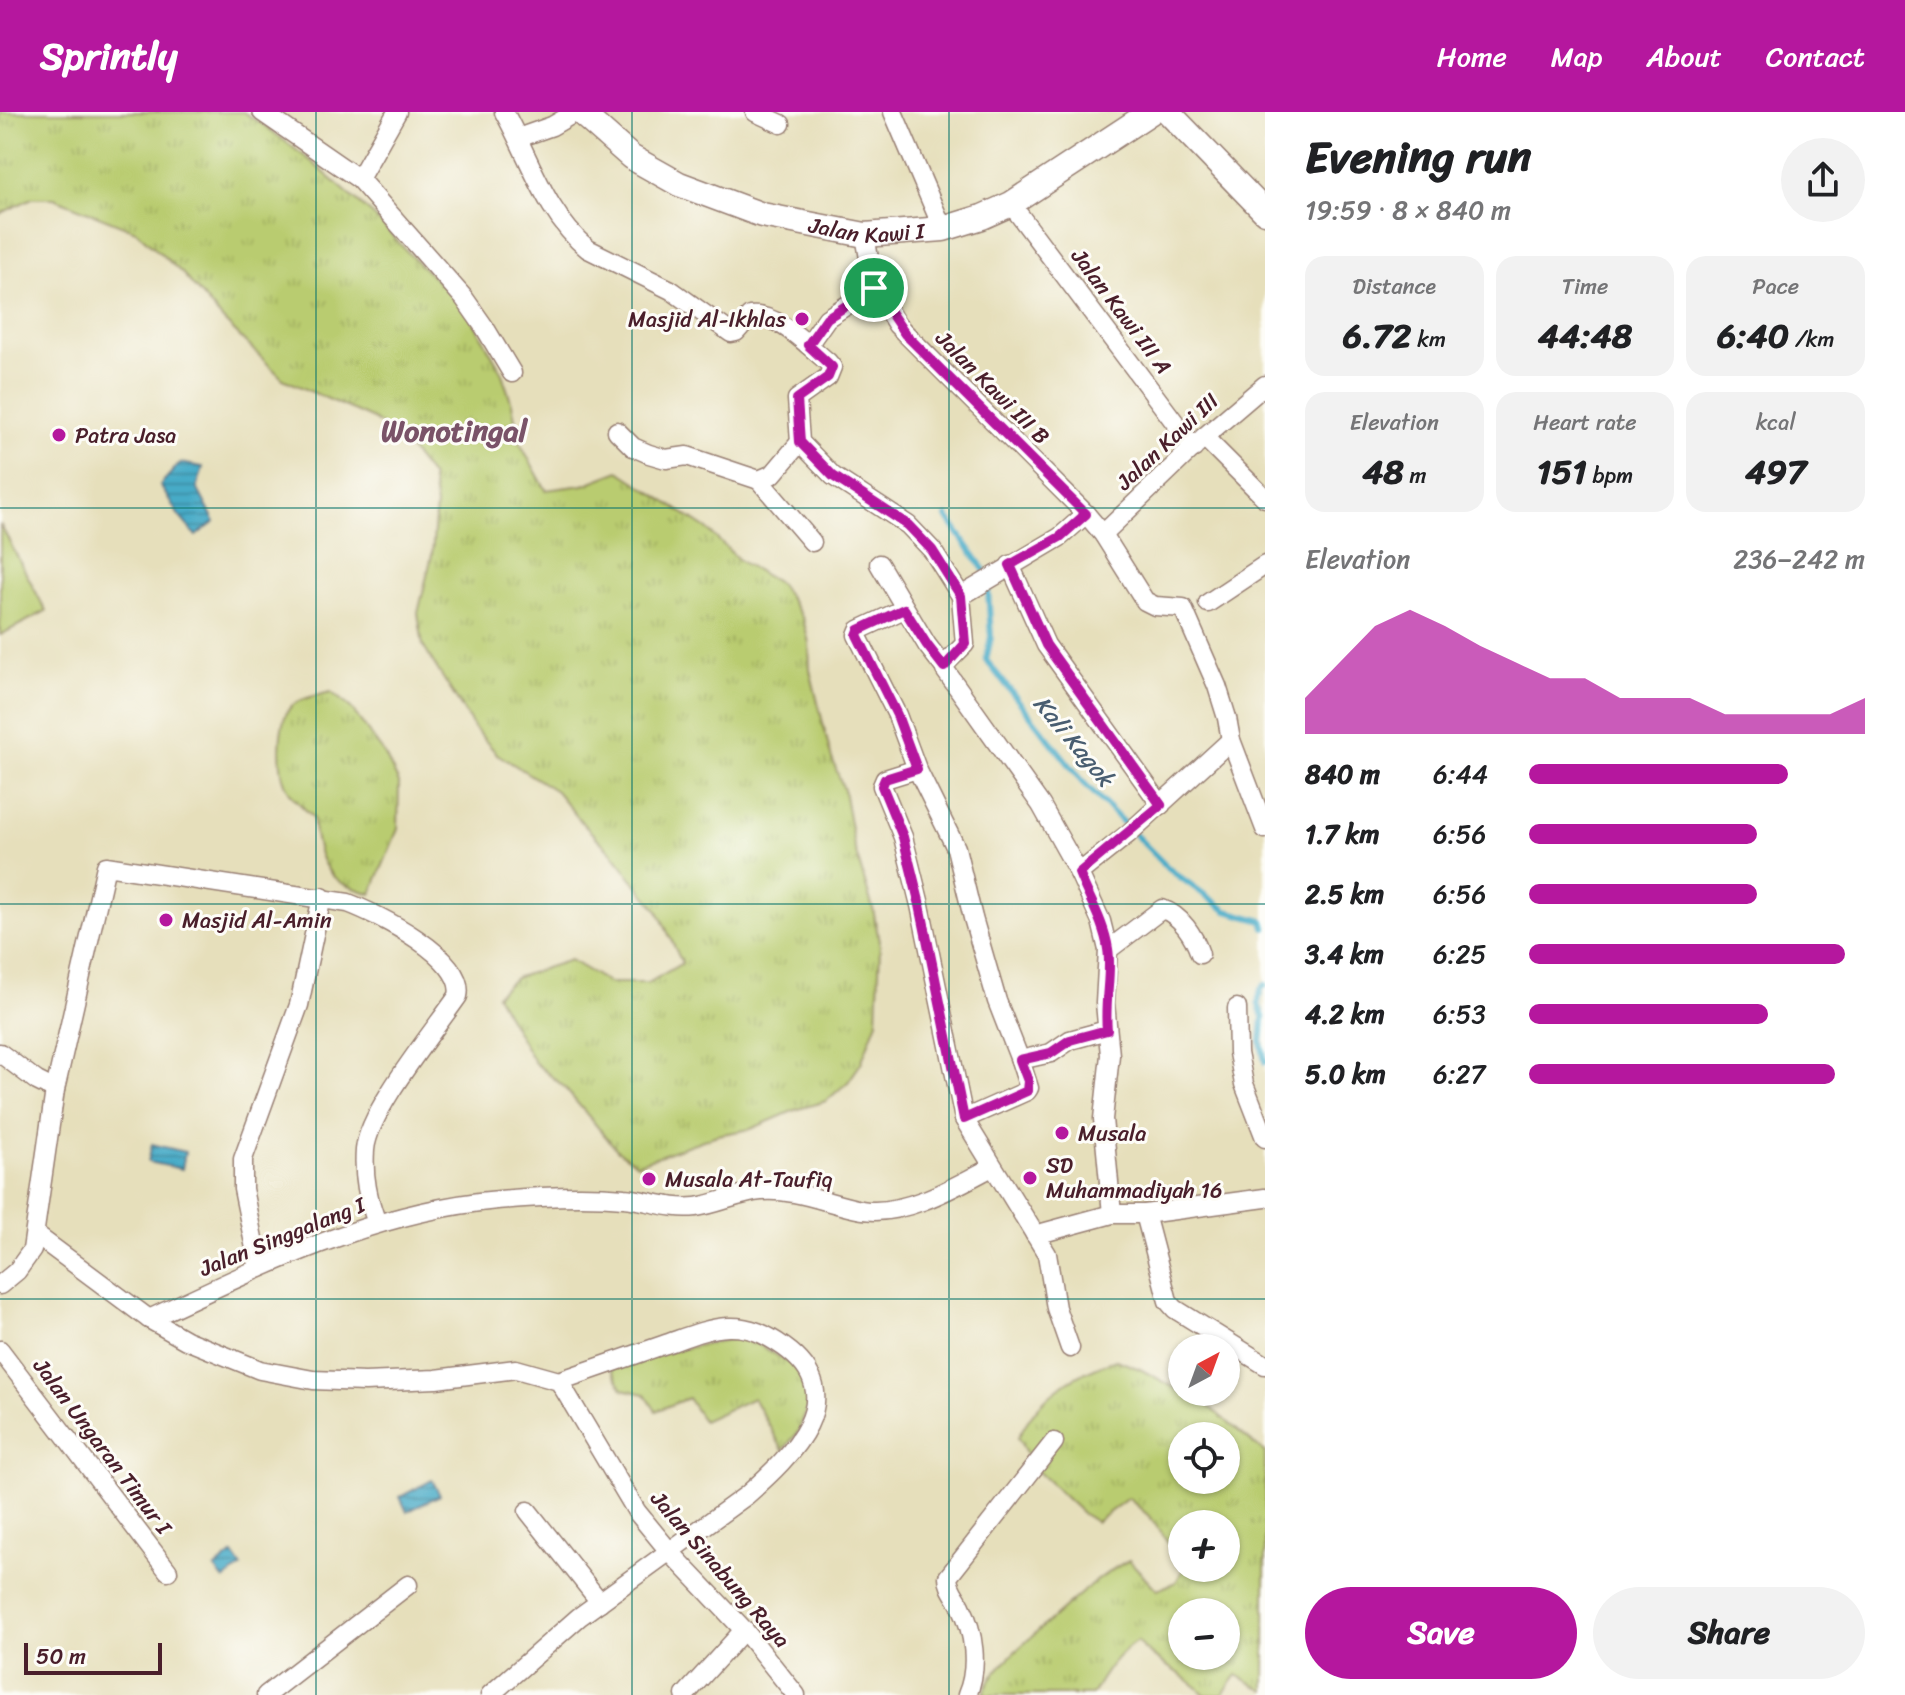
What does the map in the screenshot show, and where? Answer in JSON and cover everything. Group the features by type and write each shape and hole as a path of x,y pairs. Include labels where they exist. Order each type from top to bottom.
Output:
{"street":[{"path":"262,112 359,179 464,298 512,373"},
{"path":"359,179 397,112"},
{"path":"504,112 533,171 576,240 600,256 671,290 731,333 736,332 754,314 784,326 832,367 828,377 797,399 800,442 833,476 908,525 921,537 961,596 965,644 944,667"},
{"name":"Jalan Kawi I","path":"518,138 552,126 578,112 631,157 679,184 762,215 865,235 943,229 1011,204 1151,112"},
{"path":"755,112 781,124"},
{"path":"893,112 943,229"},
{"path":"1168,112 1265,212"},
{"name":"Jalan Kawi III A","path":"1011,204 1199,442 1265,498"},
{"name":"Jalan Kawi III B","path":"865,235 874,288 905,334 1086,514 1103,534 1145,601 1155,606 1183,608 1217,686 1231,740 1265,829"},
{"path":"808,345 827,318 874,288"},
{"name":"Jalan Kawi III","path":"1103,534 1199,442 1265,385"},
{"path":"617,431 633,447 649,454 666,459 687,456 759,480 812,542"},
{"path":"759,480 773,474 800,442"},
{"path":"961,596 1060,537 1086,514"},
{"path":"879,564 927,645 1041,805 1079,873 1101,921 1108,950 1105,1003 1109,1067 1103,1119 1112,1214"},
{"path":"1010,565 1046,645 1161,805"},
{"path":"1208,603 1265,565"},
{"path":"904,609 859,630 857,635 897,715 917,769 956,848 997,1001 1028,1081 1027,1091 964,1119"},
{"path":"1079,873 1132,831 1231,740"},
{"path":"917,769 885,779 882,786 903,837 920,905 964,1119 1047,1254 1056,1308 1070,1348"},
{"path":"0,1285 17,1271 32,1250 36,1235 55,1090 106,866 322,897 359,907 405,931 447,966 460,989 458,996 400,1079 369,1131 365,1149 366,1192 377,1223"},
{"path":"259,1268 243,1189 243,1159 299,1005 322,897"},
{"path":"1108,950 1162,909 1183,924 1200,954"},
{"path":"1237,1008 1238,1053 1244,1084 1265,1138"},
{"path":"1020,1060 1051,1053 1070,1040 1107,1030"},
{"path":"0,1053 37,1081 55,1090"},
{"name":"Jalan Singgalang I","path":"149,1319 325,1240 377,1223 479,1202 626,1198 648,1204 695,1207 761,1191 814,1197 863,1210 880,1210 944,1193 992,1167"},
{"path":"1035,1235 1112,1214 1145,1214 1265,1198"},
{"path":"1145,1214 1168,1301 1175,1309 1265,1365"},
{"path":"36,1235 149,1319 186,1340 260,1370 313,1380 365,1382 436,1379 516,1369 559,1381 710,1329 728,1327 747,1328 769,1336 805,1366 814,1382 817,1398 814,1413 798,1442 780,1464 747,1495 600,1602 490,1695"},
{"name":"Jalan Ungaran Timur I","path":"0,1350 168,1571"},
{"name":"Jalan Sinabung Raya","path":"559,1381 637,1512 669,1551 744,1630 796,1695"},
{"path":"967,1695 972,1684 974,1651 962,1607 948,1585 948,1577 1054,1442"},
{"path":"528,1511 600,1602"},
{"path":"266,1695 408,1585"},
{"path":"685,1695 744,1630"}],"green space":[{"path":"0,112 243,112 312,162 374,216 417,262 465,306 501,371 520,443 546,490 583,485 619,471 707,529 740,561 780,584 803,619 809,643 810,670 831,756 844,790 854,846 873,909 880,946 877,1021 861,1063 848,1082 826,1101 795,1110 751,1129 717,1135 637,1164 617,1150 563,1086 534,1062 496,995 515,978 570,960 609,983 648,983 682,963 658,911 612,853 556,791 497,754 475,729 423,646 418,613 432,555 436,505 431,476 403,441 373,419 283,379 223,320 183,274 136,231 54,198 32,198 0,214"},
{"path":"0,524 46,611 0,635"},
{"path":"331,692 351,708 385,755 399,783 398,829 371,894 340,882 327,869 317,844 313,817 290,793 283,775 280,741 288,710 302,700"},
{"path":"745,1336 800,1370 809,1404 798,1432 783,1450 753,1398 703,1421 688,1398 656,1411 645,1394 623,1389 611,1369 647,1356"},
{"path":"1116,1360 1168,1384 1168,1406 1208,1406 1228,1422 1168,1422 1168,1494 1240,1494 1240,1432 1265,1453 1265,1691 1237,1675 1222,1695 1205,1695 1173,1670 1240,1670 1240,1598 1168,1598 1168,1666 1137,1641 1111,1665 1092,1695 983,1695 994,1675 1019,1648 1085,1590 1129,1560 1157,1590 1176,1582 1240,1582 1240,1510 1168,1510 1168,1542 1149,1516 1128,1498 1096,1522 1083,1514 1035,1469 1018,1438 1046,1399 1085,1372"}],"water":[{"path":"180,463 203,467 197,488 215,522 196,536 160,485"},
{"path":"152,1144 185,1152 182,1169 148,1162"},
{"path":"432,1480 440,1495 407,1512 400,1497"},
{"path":"233,1554 242,1567 224,1580 215,1569"}],"waterway":[{"name":"Kali Kagok","path":"947,517 987,574 991,637 986,660 1084,783 1169,869 1227,911 1263,921 1265,928"},
{"name":"Kali Kagok","path":"1265,985 1258,1003 1263,1017 1261,1043 1265,1062"}],"place":[{"name":"Masjid Al-Ikhlas","path":"802,319"},
{"name":"Patra Jasa","path":"59,435"},
{"name":"Masjid Al-Amin","path":"166,920"},
{"name":"Musala","path":"1062,1133"},
{"name":"SD Muhammadiyah 16","path":"1030,1178"},
{"name":"Musala At-Taufiq","path":"649,1179"}],"district":[{"name":"Wonotingal","path":"454,431"}],"route":[{"path":"874,288 905,334 1086,514 1060,537 1010,565 1046,645 1161,805 1079,873 1101,921 1108,950 1107,1030 1070,1040 1051,1053 1020,1060 1028,1081 1027,1091 964,1119 920,905 903,837 882,786 885,779 917,769 897,715 857,635 859,630 904,609 944,667 964,647 966,640 961,596 921,537 908,525 833,476 800,442 797,399 828,377 832,367 808,345 827,318 874,288"}]}
